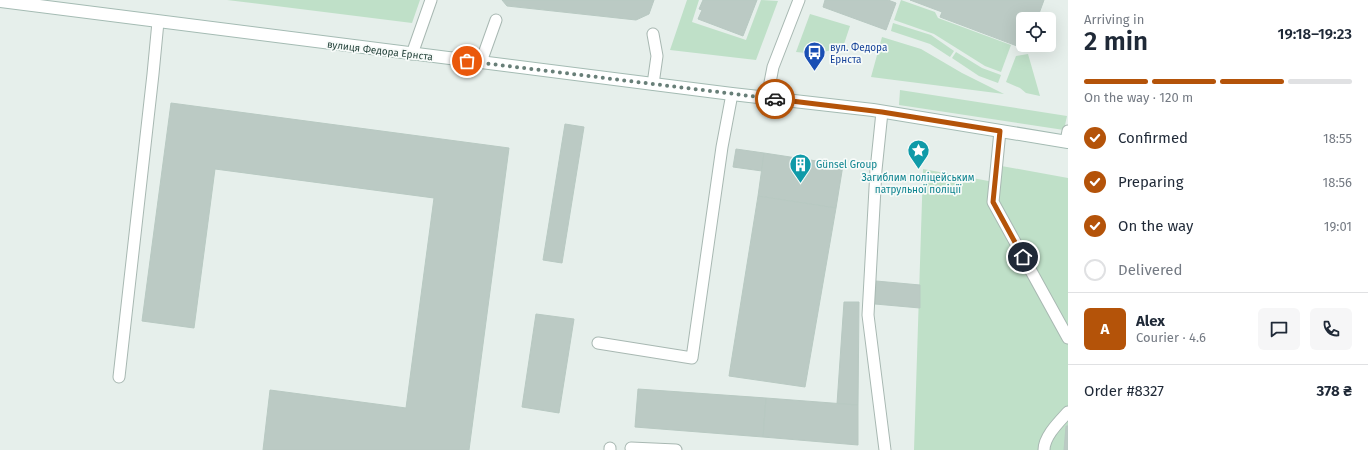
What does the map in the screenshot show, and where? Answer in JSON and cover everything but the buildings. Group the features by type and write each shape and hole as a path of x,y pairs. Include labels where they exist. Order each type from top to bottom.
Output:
{"street":[{"name":"вулиця Федора Ернста","path":"0,2 882,112 1000,131 1067,138"}],"lane":[{"path":"412,54 431,0"},
{"path":"767,98 773,67 784,42 799,0"},
{"path":"481,62 496,20"},
{"path":"119,377 154,74 158,22"},
{"path":"653,34 657,56 653,84"},
{"path":"598,343 692,358 722,147 732,94"},
{"path":"882,112 876,170 868,315 885,450"},
{"path":"1000,131 993,202 1068,338"},
{"path":"1044,450 1044,446 1052,430 1068,412"},
{"path":"631,448 676,450"}],"green space":[{"path":"227,0 420,0 412,23"},
{"path":"687,0 699,0 692,22 746,40 761,0 778,1 756,60 670,50"},
{"path":"901,0 935,12 938,18 1011,45 1001,72 985,66 934,34 894,20"},
{"path":"810,14 850,26 843,47 816,54 796,52"},
{"path":"893,23 931,35 954,51 950,57 930,44 891,31"},
{"path":"882,37 921,49 962,73 1004,94 871,77"},
{"path":"956,52 982,68 1001,75 998,83 979,76 952,58"},
{"path":"1028,54 1040,96 1026,93 1020,88 1006,82 1016,56"},
{"path":"900,90 1067,116 1064,130 899,105"},
{"path":"996,165 1068,178 1068,450 914,450 923,169 994,182"}],"way so far":[{"path":"467,61 775,99"}],"place":[{"name":"вул. Федора Ернста","path":"814,72"},
{"name":"Загиблим поліцейським патрульної поліції","path":"918,170"},
{"name":"Günsel Group","path":"800,184"}],"route":[{"path":"775,99 882,112 1000,131 993,202 1023,257"}]}
